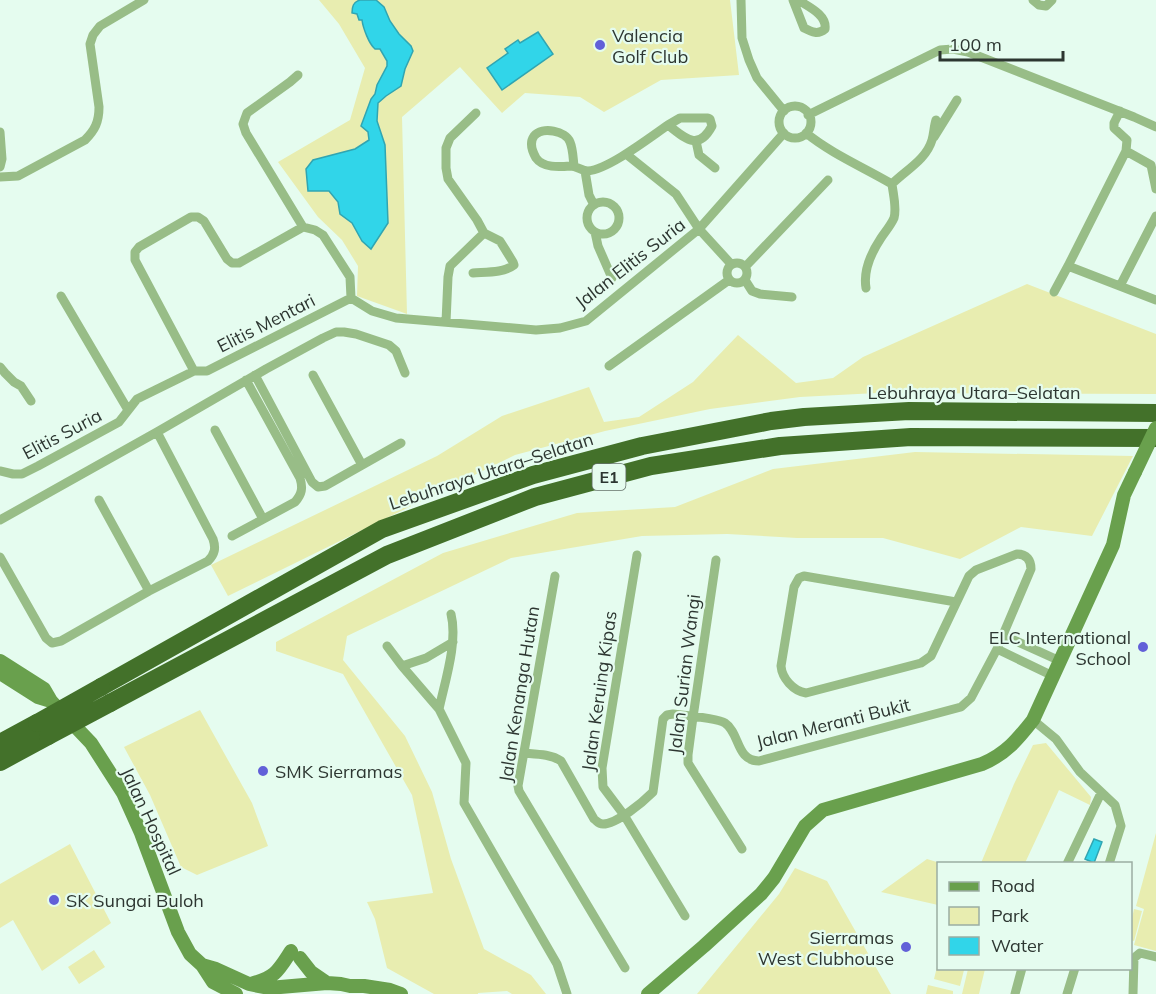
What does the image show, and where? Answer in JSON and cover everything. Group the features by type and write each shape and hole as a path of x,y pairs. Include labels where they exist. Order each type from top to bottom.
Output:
{"highway":[{"name":"Lebuhraya Utara–Selatan","path":"0,762 101,687 382,529 533,475 642,446 771,420 909,411 1156,413"},
{"name":"Lebuhraya Utara–Selatan","path":"0,743 110,703 387,555 535,497 651,466 780,446 911,437 1156,438"}],"street":[{"path":"0,177 18,176 85,140 91,134 99,117 90,44 93,35 100,26 144,0"},
{"path":"741,0 742,38 749,60 757,78 784,111"},
{"path":"793,0 804,28 814,33 821,33 826,23 823,18 798,0"},
{"path":"1033,0 1039,5 1046,6 1052,0"},
{"path":"808,115 940,50 953,49 968,52 1156,127"},
{"path":"298,75 247,113 243,124 249,140 303,227"},
{"path":"866,288 864,278 866,268 878,241 893,220 892,184 925,154 957,100"},
{"path":"793,106 802,108 808,115 810,124 806,133 793,138 784,133 779,124 784,111 793,106"},
{"path":"1054,292 1126,151 1127,140 1114,128 1120,111"},
{"path":"473,273 503,270 514,265 500,242 484,232 448,179 446,148 450,138 476,113"},
{"path":"1134,117 1156,121"},
{"path":"574,165 568,138 558,132 547,131 538,132 535,135 531,144 540,163 555,166 574,165 585,171 600,168 626,154 668,125 680,118 710,119 712,122 711,129 702,139 696,141 688,140 668,125"},
{"path":"931,142 936,120"},
{"path":"0,132 2,159 0,167"},
{"name":"Jalan Elitis Suria","path":"351,298 372,311 396,318 536,330 560,328 586,321 699,229 784,133"},
{"path":"806,133 842,158 892,184"},
{"path":"696,141 699,155 715,168"},
{"path":"1126,151 1151,165 1156,189"},
{"path":"626,154 676,194 699,229 731,264"},
{"path":"585,171 589,195 594,205"},
{"path":"746,266 828,180"},
{"path":"595,232 600,234 611,232 615,228 619,219 613,206 603,202 594,205 590,208 587,219 595,232 598,246 612,278"},
{"path":"1120,286 1156,216"},
{"path":"194,371 135,260 135,252 139,246 192,218 198,217 204,221 226,259 232,263 239,263 303,227 315,230 323,235 350,277 351,298"},
{"path":"446,322 450,266 484,232"},
{"path":"740,262 746,266 748,274 745,280 739,283 729,280 727,273 731,264 740,262"},
{"path":"1068,266 1156,300"},
{"path":"609,366 729,280"},
{"path":"745,280 753,291 760,294 792,297"},
{"path":"61,296 128,410"},
{"name":"Elitis Mentari","path":"194,371 207,371 351,298"},
{"path":"0,520 246,380 336,332 344,332 389,345 396,351 405,373"},
{"path":"0,367 21,386 31,401"},
{"name":"Elitis Suria","path":"0,471 22,474 30,470 119,422 136,399 194,371"},
{"path":"255,375 312,482 318,487 325,486 401,443"},
{"path":"313,375 362,465"},
{"path":"232,536 295,502 300,496 302,484 246,380"},
{"path":"648,994 761,894 774,878 805,826 823,810 982,764 995,759 1017,741 1033,720 1113,545 1124,495 1156,428"},
{"path":"215,430 263,519"},
{"path":"0,557 48,642 52,643 61,641 149,591 208,561 212,557 215,546 213,539 157,432"},
{"path":"99,500 149,591"},
{"name":"Jalan Meranti Bukit","path":"524,753 552,756 561,761 594,819 604,824 624,815 653,792 663,719 667,715 722,722 726,724 745,755 749,759 759,761 961,707 971,698 997,649 1031,569 1031,562 1023,554 1017,554 976,570 969,576 931,656 921,663 806,693 797,690 783,676 781,666 794,587 799,578 804,576 956,602"},
{"name":"Jalan Keruing Kipas","path":"637,555 602,768 603,787 624,815 686,916"},
{"name":"Jalan Surian Wangi","path":"716,560 688,763 742,849"},
{"name":"Jalan Kenanga Hutan","path":"555,576 518,786 521,797 625,968"},
{"path":"439,709 453,642 454,625 451,614"},
{"path":"1003,635 1060,661"},
{"path":"402,666 426,658 453,642"},
{"path":"387,646 439,709 466,763 464,803 557,964 567,994"},
{"path":"997,649 1053,676"},
{"name":"Jalan Hospital","path":"0,661 44,689 51,702 91,743 123,793 145,843 178,932 190,954 202,965 213,982 236,994"},
{"name":"Jalan Hospital","path":"0,673 51,702"},
{"path":"1033,720 1056,739 1080,772 1115,805 1120,826 1110,862"},
{"path":"1068,862 1101,793"},
{"path":"1133,994 1134,958 1140,953 1156,957"},
{"path":"249,984 267,979 296,954 326,989"},
{"path":"202,965 249,984 269,988 326,989 341,984 390,990 401,994"},
{"path":"1015,994 1022,970"},
{"path":"1067,994 1075,970"}],"green space":[{"path":"319,0 730,0 739,75 661,80 604,112 580,97 525,93 502,113 460,67 402,117 407,314 357,296 358,266 342,240 318,217 278,162 350,120 365,68 339,24"},
{"path":"1027,284 1156,334 1156,394 877,393 800,397 710,409 605,431 515,455 228,596 211,565 437,456 502,416 589,387 604,422 639,417 693,382 738,335 796,383 833,378 863,357"},
{"path":"915,452 1133,456 1092,536 1021,527 960,559 883,538 797,538 727,534 642,536 511,558 347,636 343,660 405,736 432,792 451,859 484,949 531,975 546,994 512,994 507,991 478,994 434,994 387,968 375,919 367,902 433,893 412,795 343,674 276,651 276,642 443,553 577,513 675,507 773,469"},
{"path":"200,710 252,803 268,846 197,875 181,867 150,795 124,747"},
{"path":"1046,743 1091,797 1090,805 1059,790 1025,862 981,862 1014,784 1033,745"},
{"path":"1156,833 1156,951 1134,945 1144,909 1136,906"},
{"path":"70,844 111,923 42,971 13,920 0,928 0,884"},
{"path":"927,859 937,862 937,905 881,892"},
{"path":"795,868 827,881 891,994 697,994 779,894"},
{"path":"1134,909 1142,911 1134,941 1132,940"},
{"path":"94,950 105,967 79,984 68,967"},
{"path":"937,967 937,970 964,970 960,986 934,979"},
{"path":"968,970 985,970 979,994 962,994"},
{"path":"928,985 953,991 953,994 926,994"}],"water":[{"path":"360,0 376,0 384,7 390,21 413,51 401,86 378,103 377,121 385,145 388,223 371,249 362,241 352,223 340,214 338,202 329,191 308,191 306,169 313,160 355,149 369,140 368,132 361,126 387,66 387,61 380,49 375,49 371,43 362,20 359,20 357,14 352,13 353,5"},
{"path":"538,32 553,54 502,90 487,68 508,53 505,49 518,40 520,43"},
{"path":"1094,839 1102,842 1094,862 1085,859"}],"place":[{"name":"Valencia Golf Club","path":"600,45"},
{"name":"ELC International School","path":"1143,647"},
{"name":"SMK Sierramas","path":"263,771"},
{"name":"SK Sungai Buloh","path":"54,900"},
{"name":"Sierramas West Clubhouse","path":"906,947"}]}
